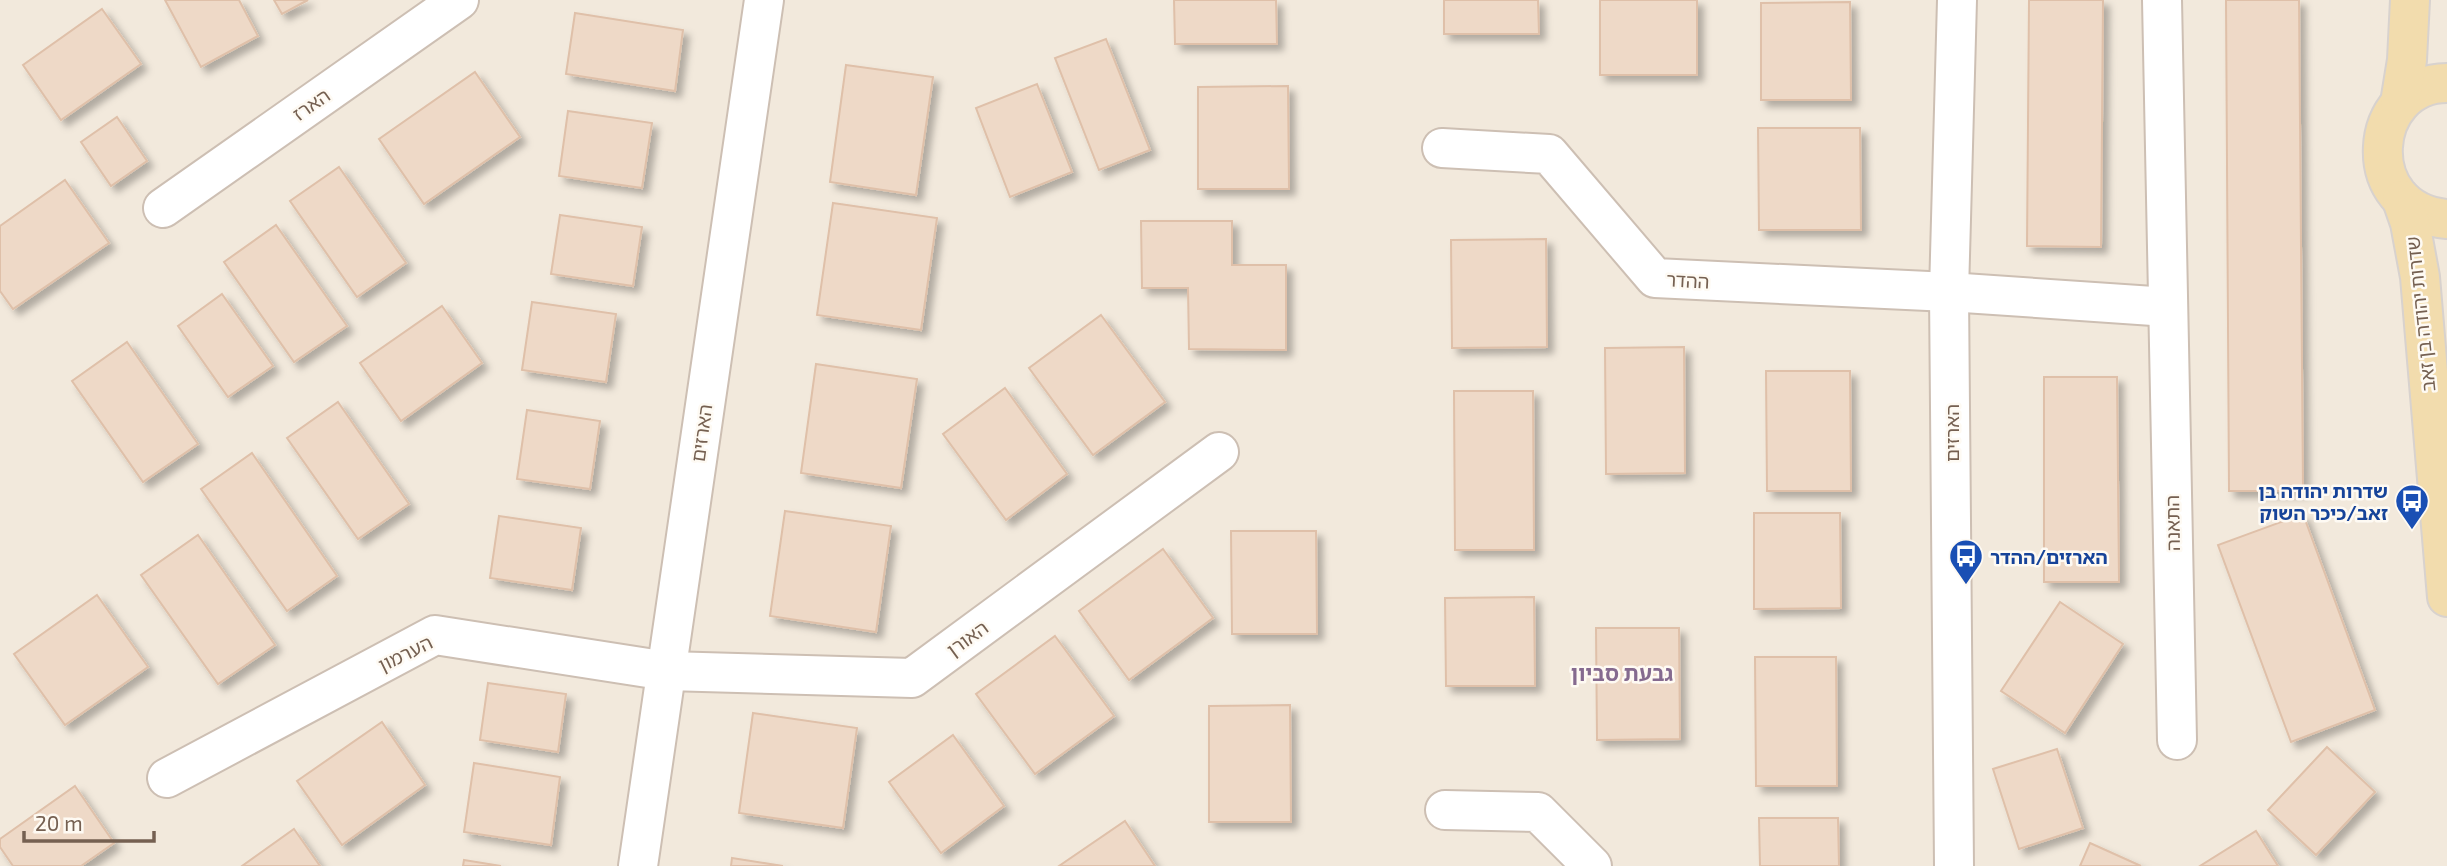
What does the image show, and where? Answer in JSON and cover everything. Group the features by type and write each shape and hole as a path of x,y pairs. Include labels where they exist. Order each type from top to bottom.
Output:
{"main road":[{"path":"2400,103 2407,60 2410,0"},
{"path":"2400,103 2419,90 2447,83"},
{"name":"שדרות יהודה בן זאב","path":"2400,103 2388,121 2382,141 2383,162 2389,183 2402,200 2410,223 2420,277 2447,597"},
{"path":"2402,200 2417,211 2434,218 2447,219"}],"street":[{"name":"הארז","path":"163,208 459,0"},
{"name":"הארזים","path":"638,866 764,0"},
{"name":"הארזים","path":"1954,866 1950,292 1957,0"},
{"name":"התאנה","path":"2162,0 2176,740"},
{"name":"ההדר","path":"1442,148 1549,154 1655,278 1950,292"},
{"path":"1950,292 2168,307"},
{"name":"האורן","path":"667,671 912,678 1219,452"},
{"name":"הערמון","path":"167,778 435,635 667,671"},
{"path":"1445,810 1538,812 1592,866"}],"shaded area":[{"path":"0,0 2447,0 2447,866 0,866"}],"building":[{"path":"165,0 239,0 258,36 201,67"},
{"path":"274,0 308,0 282,14"},
{"path":"1174,0 1276,0 1277,44 1175,44"},
{"path":"1444,0 1538,0 1539,34 1444,34"},
{"path":"1600,0 1697,0 1697,75 1600,75"},
{"path":"2029,0 2103,0 2101,247 2027,246"},
{"path":"2226,0 2299,0 2303,491 2229,491"},
{"path":"1850,2 1851,100 1761,100 1761,3"},
{"path":"102,9 141,64 61,120 23,65"},
{"path":"575,13 683,30 675,91 566,74"},
{"path":"1106,39 1150,150 1099,170 1055,58"},
{"path":"846,65 933,77 916,195 830,182"},
{"path":"475,72 520,137 424,204 379,139"},
{"path":"1037,84 1072,172 1010,197 976,108"},
{"path":"1288,86 1289,189 1198,189 1198,87"},
{"path":"568,111 652,123 642,188 559,176"},
{"path":"117,117 147,161 111,186 81,142"},
{"path":"1758,128 1860,128 1861,230 1759,230"},
{"path":"339,167 406,263 357,297 290,201"},
{"path":"65,180 109,243 13,309 0,291 0,226"},
{"path":"833,203 937,218 921,330 817,315"},
{"path":"560,215 642,227 633,286 551,274"},
{"path":"1141,221 1232,221 1232,265 1286,265 1286,350 1189,349 1188,288 1142,288"},
{"path":"276,225 347,326 294,362 224,262"},
{"path":"1546,239 1547,347 1452,348 1451,240"},
{"path":"222,294 273,366 228,397 178,326"},
{"path":"532,302 616,314 606,382 522,370"},
{"path":"442,306 482,363 401,421 360,363"},
{"path":"1101,315 1165,402 1093,455 1029,368"},
{"path":"127,342 198,444 143,482 72,381"},
{"path":"1684,347 1685,473 1606,474 1605,348"},
{"path":"816,364 917,379 901,488 801,473"},
{"path":"1766,371 1850,371 1851,491 1767,491"},
{"path":"2044,377 2117,377 2119,582 2044,582"},
{"path":"1005,388 1067,474 1006,520 943,434"},
{"path":"1454,391 1533,391 1534,550 1455,550"},
{"path":"338,402 409,504 358,539 287,438"},
{"path":"527,410 600,421 590,489 517,479"},
{"path":"252,453 337,576 287,611 201,489"},
{"path":"785,511 891,526 876,632 770,616"},
{"path":"1754,513 1840,513 1841,608 1754,609"},
{"path":"2303,514 2375,710 2291,742 2218,545"},
{"path":"499,516 581,528 572,590 490,578"},
{"path":"1231,531 1316,531 1317,634 1232,634"},
{"path":"198,535 275,645 218,684 141,575"},
{"path":"1163,549 1213,618 1129,680 1079,611"},
{"path":"97,595 148,667 65,725 14,654"},
{"path":"1534,597 1535,686 1446,686 1445,598"},
{"path":"2060,602 2123,644 2065,733 2001,691"},
{"path":"1596,628 1679,628 1680,739 1597,740"},
{"path":"1055,636 1114,716 1035,774 976,694"},
{"path":"1755,657 1836,657 1837,786 1756,786"},
{"path":"488,683 566,694 558,752 480,740"},
{"path":"1290,705 1291,822 1209,822 1209,706"},
{"path":"753,713 857,728 843,828 739,813"},
{"path":"382,722 425,785 342,845 297,781"},
{"path":"953,735 1004,806 941,853 889,782"},
{"path":"2327,747 2375,792 2316,855 2268,810"},
{"path":"2057,749 2083,828 2019,849 1993,769"},
{"path":"474,763 560,777 551,845 464,832"},
{"path":"75,786 114,843 81,866 13,866 0,847 0,839"},
{"path":"1759,818 1838,818 1839,866 1760,866"},
{"path":"1125,821 1155,866 1059,866"},
{"path":"294,829 320,866 242,866"},
{"path":"2256,831 2278,866 2200,866"},
{"path":"2090,843 2141,866 2080,866"},
{"path":"732,858 783,866 731,866"},
{"path":"464,860 501,866 463,866"}],"place":[{"name":"שדרות יהודה בן זאב/כיכר השוק","path":"2412,531"},
{"name":"הארזים/ההדר","path":"1966,586"}],"district":[{"name":"גבעת סביון","path":"1622,672"}]}
